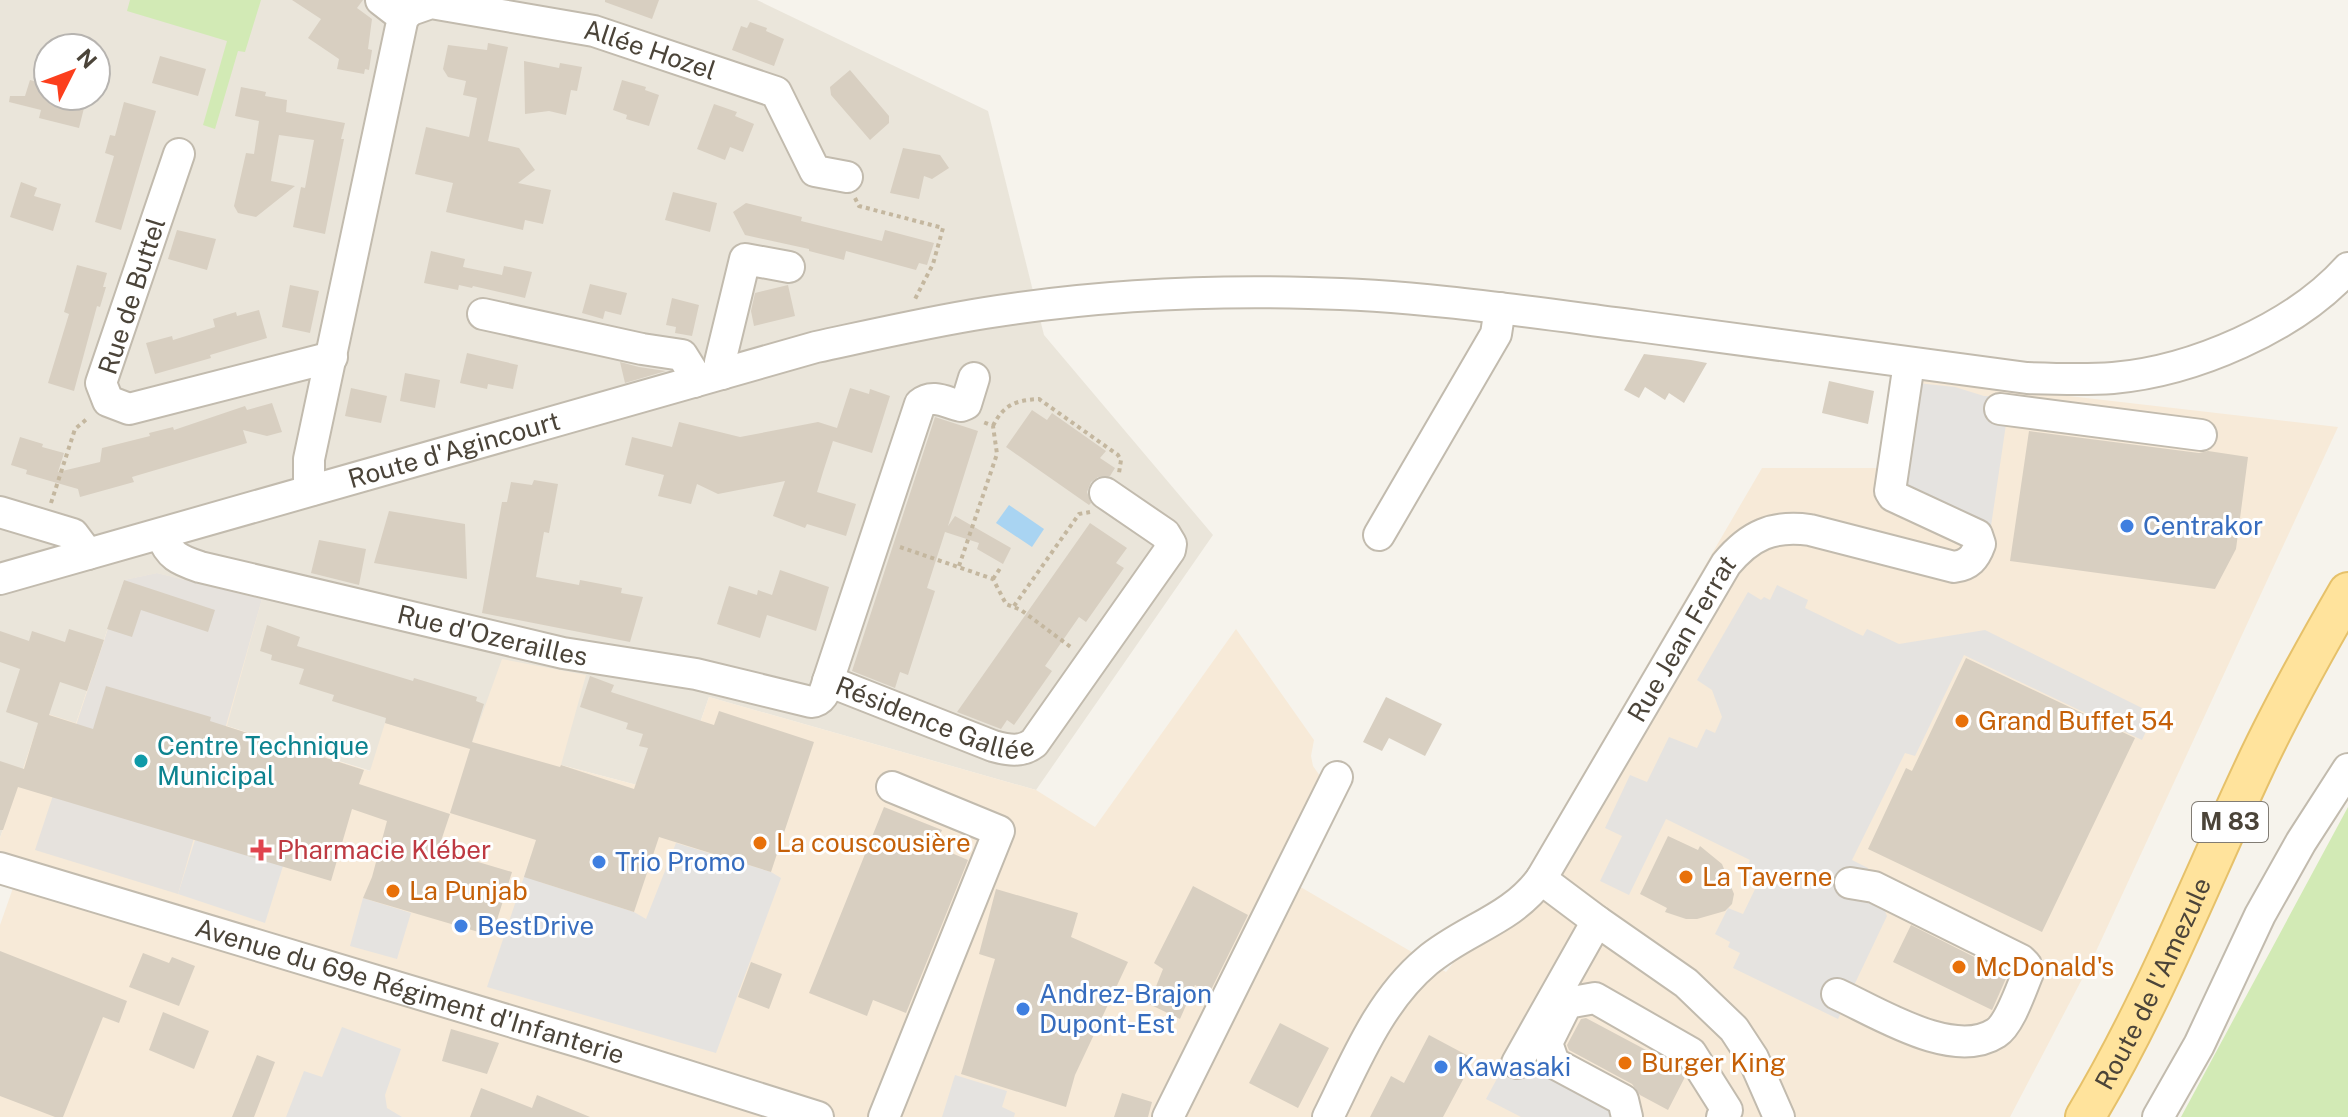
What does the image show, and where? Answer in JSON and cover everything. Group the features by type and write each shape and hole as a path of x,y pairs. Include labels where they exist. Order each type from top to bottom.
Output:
{"main road":[{"name":"Route de l'Amezule","path":"2085,1117 2142,1012 2255,766 2348,592"}],"street":[{"name":"Allée Hozel","path":"392,8 411,10 431,3 594,31 776,92 815,171 847,177"},
{"path":"312,490 309,459 332,357 392,8"},
{"name":"Rue de Buttel","path":"179,154 101,383 108,401 129,409 332,357"},
{"path":"483,314 682,355 692,371 708,378 720,362 745,259 789,267"},
{"name":"Route d'Agincourt","path":"0,579 816,347 986,313 1112,299 1213,294 1388,296 2027,378 2071,380 2147,373 2220,350 2258,334 2296,312 2348,268"},
{"path":"1379,535 1496,334 1500,308"},
{"name":"Rue Jean Ferrat","path":"1328,1117 1374,1027 1396,992 1441,950 1502,916 1535,887 1726,564 1741,547 1772,530 1795,528 1954,567 1965,566 1975,557 1980,544 1977,535 1893,496 1890,491 1909,363"},
{"name":"Résidence Gallée","path":"970,391 956,405 929,399 920,404 828,681 993,746 1016,751 1028,748 1092,663 1170,550 1171,544 1165,534 1105,493"},
{"path":"2000,409 2201,435"},
{"path":"0,512 73,534 88,554"},
{"name":"Rue d'Ozerailles","path":"161,534 169,552 182,561 200,567 563,653 696,674 811,702 823,696 828,681"},
{"path":"2158,1117 2199,1045 2260,915 2301,842 2348,769"},
{"path":"1168,1117 1337,777"},
{"path":"884,1117 999,831 892,787"},
{"name":"Avenue du 69e Régiment d'Infanterie","path":"0,868 818,1117"},
{"path":"1837,994 1918,1032 1939,1039 1974,1040 1997,1033 2005,1023 2028,973 2021,960 1874,887 1850,883"},
{"path":"1535,887 1597,921 1686,983 1734,1029 1753,1058 1776,1109 1755,1108 1743,1117"},
{"path":"1517,1063 1597,921"},
{"path":"1627,1117 1623,1100 1554,1063 1547,1043 1567,1003 1595,998 1691,1053 1727,1110 1722,1117"}],"path":[{"path":"847,177 859,206 943,228 933,264 915,298 909,327"},
{"path":"970,391 981,421 993,426"},
{"path":"959,566 997,454 993,426 1003,410 1014,402 1039,399 1045,402 1121,460 1119,473 1092,511 1079,514 1014,606"},
{"path":"43,524 75,429 108,401"},
{"path":"875,538 993,579 1006,604 1014,606 1092,663"},
{"path":"993,579 1001,567"}],"shaded area":[{"path":"0,0 757,0 988,111 1044,335 1213,535 1036,790 709,697 675,795 561,765 471,746 371,771 227,726 124,580 76,724 42,713 0,838"},
{"path":"1894,376 2338,427 2092,960 2010,1117 0,1117 0,925 13,888 0,884 0,838 42,712 76,723 124,580 157,573 262,599 227,726 370,771 385,723 462,746 471,745 502,659 586,675 561,765 675,795 709,697 1036,790 1095,827 1236,629 1314,740 1313,766 1325,783 1280,875 1446,972 1527,870 1762,468 1877,468"},
{"path":"1917,383 1955,387 1984,396 2010,397 1991,526 1901,486"},
{"name":"Centre Technique Municipal","path":"157,573 262,599 178,894 35,850 124,580"},
{"path":"1777,585 1808,600 1805,608 1863,636 1867,629 1899,644 1985,630 2154,714 2142,740 1964,655 1915,756 1905,753 1852,860 1868,868 1866,892 1862,897 1884,909 1887,916 1838,1019 1733,968 1740,953 1728,947 1730,942 1715,934 1728,908 1743,914 1758,883 1744,876 1750,860 1666,819 1629,895 1600,881 1622,836 1605,828 1630,775 1647,782 1669,737 1697,748 1706,729 1715,733 1722,717 1712,690 1697,680 1748,592 1761,600 1764,597 1770,600"},
{"path":"195,840 283,866 265,923 178,894"},
{"path":"676,843 771,872 781,878 716,1053 487,987 531,856 540,882 634,912 646,919"},
{"path":"363,898 411,913 397,959 350,946"},
{"path":"342,1027 401,1049 385,1095 387,1108 402,1117 286,1117 304,1071 322,1077"},
{"path":"1521,1034 1640,1117 1521,1117 1486,1099"},
{"path":"955,1075 1007,1091 1002,1107 1015,1113 1014,1117 942,1117"}],"green space":[{"path":"130,0 261,0 245,52 238,51 215,129 203,125 227,41 127,11"},
{"path":"2348,807 2348,1117 2181,1117"}],"water":[{"path":"1009,505 1044,529 1032,547 996,523"}],"building":[{"path":"292,0 363,0 357,8 372,19 369,70 365,69 364,74 337,69 339,59 308,38 321,19"},
{"path":"605,0 659,0 652,19"},
{"path":"750,22 784,39 774,66 732,50 741,26 747,28"},
{"path":"488,43 508,47 488,141 519,148 535,170 518,183 551,190 543,224 525,220 523,230 446,212 453,183 415,174 426,127 469,137 477,98 463,95 466,81 448,77 443,69 448,45 487,50"},
{"path":"160,56 206,69 198,96 152,83"},
{"path":"524,61 559,68 560,63 582,67 577,91 571,90 566,115 549,111 525,114"},
{"path":"850,70 889,116 889,123 870,140 831,95 830,87"},
{"path":"622,80 646,87 645,90 659,95 649,126 626,119 627,115 613,110"},
{"path":"32,81 32,108 9,102 10,96 25,96"},
{"path":"241,87 287,100 286,112 345,123 325,234 293,227 301,187 305,188 314,140 279,135 271,181 295,186 256,217 238,213 234,206 246,153 254,154 259,121 235,116"},
{"path":"124,102 156,111 121,230 95,222 114,156 105,153 110,135 115,136"},
{"path":"714,104 737,112 735,116 754,124 743,152 730,147 725,160 697,149"},
{"path":"40,112 83,112 79,128 39,118"},
{"path":"903,148 940,155 949,168 932,179 924,176 919,199 890,193"},
{"path":"21,182 37,188 34,196 61,204 53,231 10,217"},
{"path":"673,192 717,203 710,232 665,220"},
{"path":"746,203 802,217 801,221 882,241 885,230 934,243 927,265 919,263 916,270 846,251 844,260 745,235 733,212"},
{"path":"177,230 216,239 207,270 168,259"},
{"path":"431,251 465,259 463,267 502,275 504,266 532,272 525,298 473,286 459,285 458,290 424,283"},
{"path":"77,265 107,273 103,287 106,287 100,307 97,306 74,391 48,383 69,314 64,312"},
{"path":"590,284 627,293 621,315 605,311 603,319 582,313"},
{"path":"290,285 319,291 310,333 282,327"},
{"path":"788,285 795,316 754,326 751,311 755,293"},
{"path":"672,298 699,305 692,336 675,333 676,327 666,325"},
{"path":"259,310 267,338 155,374 146,343 172,336 173,340 215,327 213,319 236,312 237,316"},
{"path":"467,353 518,365 513,389 488,384 487,389 460,383"},
{"path":"1644,354 1707,363 1684,403 1669,393 1665,400 1645,387 1639,398 1624,390"},
{"path":"620,362 639,367 666,371 625,383"},
{"path":"405,373 440,380 435,408 400,401"},
{"path":"1829,381 1874,391 1868,424 1822,413"},
{"path":"351,388 387,396 381,423 345,416"},
{"path":"850,388 869,394 870,389 890,396 872,453 833,441 823,472 817,492 856,504 846,536 807,524 805,528 773,516 785,481 718,494 697,484 691,504 658,496 664,475 625,465 632,437 672,447 679,422 740,437 818,422 837,428"},
{"path":"272,403 282,432 267,436 243,430 247,443 132,477 134,482 80,497 78,489 26,474 27,470 11,465 20,437 64,453 58,472 100,462 102,448 173,427 174,430 245,406 247,410"},
{"path":"1032,410 1047,420 1052,413 1106,451 1100,458 1115,468 1110,476 1098,477 1091,482 1087,492 1089,505 1006,447"},
{"path":"935,417 978,431 948,526 955,516 1011,548 1003,564 977,549 979,543 945,532 927,588 935,591 908,675 900,672 895,688 852,671"},
{"name":"Centrakor","path":"2029,431 2248,457 2236,549 2215,589 2010,561"},
{"path":"534,480 558,484 549,533 544,532 536,577 579,585 580,580 622,588 621,593 643,597 630,642 482,613 502,502 507,502 511,482 532,485"},
{"path":"389,511 465,524 467,579 374,563"},
{"path":"1090,523 1127,548 1116,563 1124,568 1086,622 1079,617 1045,666 1052,671 1014,725 1007,720 1001,729 957,712"},
{"path":"319,540 366,549 359,585 311,573"},
{"path":"780,570 829,587 816,631 767,615 760,638 717,624 729,586 757,595 758,590 772,595"},
{"path":"124,580 215,610 208,632 141,610 132,637 107,629"},
{"path":"267,625 300,637 297,646 477,697 476,701 484,704 472,742 561,765 634,789 648,748 639,746 643,734 626,729 628,723 580,707 590,676 614,685 611,692 714,725 719,711 814,742 771,872 659,837 634,912 524,877 536,840 450,813 470,749 385,723 386,718 332,701 334,695 299,684 304,669 271,660 272,655 260,651"},
{"path":"69,629 104,640 87,691 60,682 49,715 93,729 106,686 211,717 210,721 364,770 359,784 450,814 438,850 512,872 492,936 363,898 387,821 352,809 331,881 18,787 3,830 0,830 0,761 24,769 38,723 6,712 20,669 0,662 0,631 29,641 32,631 65,642"},
{"path":"1966,658 2135,738 2042,932 1868,849 1906,768 1912,771"},
{"path":"1386,697 1442,724 1425,756 1389,738 1382,751 1363,742"},
{"path":"884,807 942,830 935,846 968,860 906,1013 873,1000 867,1016 809,993"},
{"name":"La Taverne","path":"1668,836 1698,850 1700,846 1722,864 1734,894 1732,904 1725,911 1686,919 1665,912 1667,908 1640,894"},
{"path":"1193,886 1248,915 1209,994 1195,985 1180,1019 1149,1004 1163,969 1154,963"},
{"name":"Andrez-Brajon Dupont-Est","path":"996,889 1078,913 1071,937 1128,962 1075,1075 1066,1107 961,1074 995,959 979,954"},
{"name":"McDonald's","path":"1911,925 2008,974 1992,1010 1893,962"},
{"path":"0,951 127,1001 119,1023 103,1017 63,1117 55,1117 0,1096"},
{"path":"143,953 169,963 172,957 195,966 179,1006 129,987"},
{"path":"751,962 782,974 769,1009 738,997"},
{"path":"163,1012 209,1031 194,1069 149,1050"},
{"name":"Burger King","path":"1586,1018 1678,1067 1685,1077 1668,1110 1640,1095 1632,1084 1569,1050 1567,1045 1581,1019"},
{"path":"1280,1023 1329,1048 1298,1108 1249,1083"},
{"path":"451,1029 499,1043 487,1074 442,1061"},
{"name":"Kawasaki","path":"1429,1035 1474,1059 1443,1117 1370,1117 1391,1076 1404,1083"},
{"path":"257,1055 275,1062 254,1117 232,1117"},
{"path":"481,1088 532,1108 537,1095 590,1117 470,1117"},
{"path":"1122,1093 1152,1102 1148,1117 1114,1117"}],"place":[{"name":"Centrakor","path":"2127,526"},
{"name":"Grand Buffet 54","path":"1962,721"},
{"name":"Centre Technique Municipal","path":"141,761"},
{"name":"La couscousière","path":"760,843"},
{"name":"Pharmacie Kléber","path":"261,850"},
{"name":"Trio Promo","path":"599,862"},
{"name":"La Taverne","path":"1686,877"},
{"name":"La Punjab","path":"393,891"},
{"name":"BestDrive","path":"461,926"},
{"name":"McDonald's","path":"1959,967"},
{"name":"Andrez-Brajon Dupont-Est","path":"1023,1009"},
{"name":"Burger King","path":"1625,1063"},
{"name":"Kawasaki","path":"1441,1067"}]}
